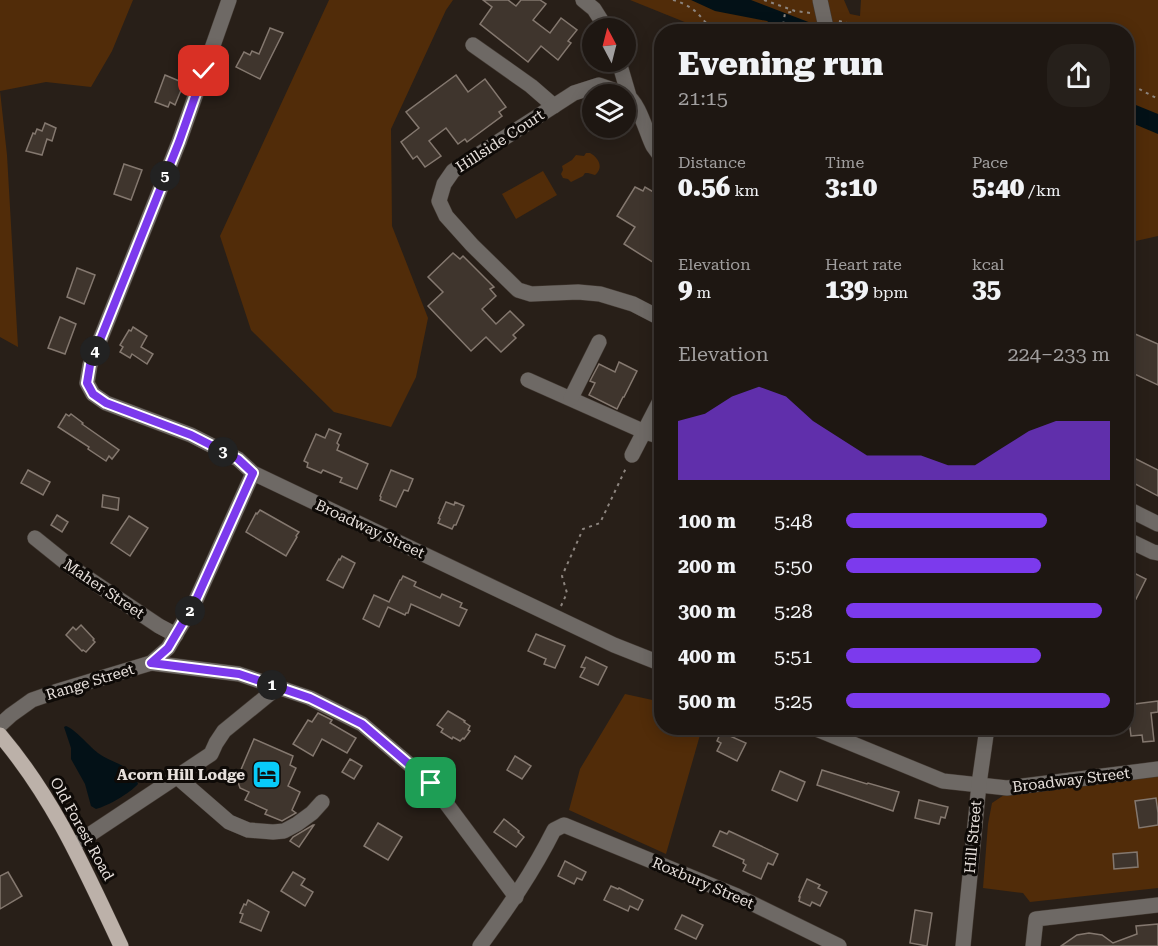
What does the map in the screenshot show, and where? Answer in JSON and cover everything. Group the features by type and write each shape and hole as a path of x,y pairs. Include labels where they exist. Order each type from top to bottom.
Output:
{"main road":[{"name":"Old Forest Road","path":"0,735 37,784 74,846 121,946"}],"street":[{"name":"Broadway Street","path":"229,0 179,142 90,365 87,383 93,394 106,403 191,435 238,459 253,473 614,645 654,661"},
{"path":"583,0 594,9 600,18"},
{"path":"817,6 829,24"},
{"path":"473,45 531,86 554,106"},
{"name":"Hillside Court","path":"582,90 574,93 453,171 444,184 439,201 446,216 518,290 531,294 578,292 600,294 633,304 654,315"},
{"path":"636,112 654,144"},
{"path":"571,398 599,342"},
{"path":"528,380 654,435"},
{"path":"633,454 654,413"},
{"name":"Range Street","path":"0,725 32,700 151,663 168,648 195,602 253,473"},
{"path":"1134,512 1158,524"},
{"name":"Maher Street","path":"35,538 70,567 176,635"},
{"path":"1134,543 1158,553"},
{"path":"151,663 239,674 310,698 362,724 431,783 516,897 480,946"},
{"path":"74,846 211,754 224,731 278,687"},
{"name":"Broadway Street","path":"831,735 943,781 1007,788 1158,769"},
{"name":"Hill Street","path":"963,946 978,784 986,735"},
{"path":"176,776 229,822 248,830 284,831 312,813 322,802"},
{"name":"Roxbury Street","path":"516,897 554,830 564,825 737,896 839,946"},
{"path":"1033,946 1036,919 1158,905"}],"path":[{"path":"673,0 694,10 708,24"},
{"path":"764,0 795,11"},
{"path":"783,24 785,13 817,6"},
{"path":"1134,86 1158,99"},
{"path":"556,617 567,593 562,576 583,530 600,523 633,454"}],"shaded area":[{"path":"0,0 133,0 112,51 91,87 46,82 0,91"},
{"path":"329,0 453,0 446,10 391,129 392,226 428,318 416,377 391,427 334,412 251,330 220,236"},
{"path":"630,0 844,0 850,14 860,16 861,0 1158,0 1158,236 1134,241 1134,24 690,24"},
{"path":"691,0 751,0 814,24 771,24 767,21 715,11"},
{"path":"0,91 7,155 18,347 0,337"},
{"path":"1134,104 1158,114 1158,134 1134,124"},
{"path":"590,153 598,160 600,166 598,172 595,175 585,173 571,182 563,178 562,166 576,155 584,156"},
{"path":"543,171 557,195 516,219 502,194"},
{"path":"625,694 654,700 654,735 700,735 666,854 569,810 580,769"},
{"path":"64,727 74,730 102,756 131,772 138,784 106,805 96,809 91,806 85,784 71,759 71,748"},
{"path":"1158,776 1158,888 1030,902 1023,893 983,888 992,803 1004,795"}],"building":[{"path":"483,0 508,0 516,6 521,0 540,0 546,4 533,20 550,33 561,18 577,30 568,41 571,43 558,60 541,46 528,62 480,24 492,7"},
{"path":"270,28 283,33 260,79 236,67 244,52 250,55 252,51 259,54"},
{"path":"165,75 184,83 175,105 170,102 168,107 155,102"},
{"path":"456,75 468,92 485,79 506,107 499,112 502,116 467,142 465,139 458,144 446,128 429,141 441,156 425,167 417,156 413,159 401,142 419,128 406,112"},
{"path":"45,123 56,128 52,141 47,139 42,155 26,151 33,133 35,134 37,129 42,131"},
{"path":"124,164 142,170 131,200 114,194"},
{"path":"635,187 643,191 645,187 654,192 654,263 624,244 635,227 617,216"},
{"path":"453,253 460,259 463,256 494,287 490,289 496,296 482,309 496,324 510,311 524,325 513,335 516,338 501,352 486,337 471,351 428,306 443,292 428,277"},
{"path":"77,268 95,275 84,304 67,297"},
{"path":"60,317 76,324 65,354 48,348"},
{"path":"133,327 147,336 141,347 153,354 147,364 132,354 130,358 120,352 123,347 120,345"},
{"path":"1134,334 1158,344 1158,385 1134,374"},
{"path":"619,362 637,371 617,409 589,395 595,383 590,381 599,364 615,372"},
{"path":"66,414 69,416 71,414 119,450 112,459 109,456 106,461 58,427"},
{"path":"329,429 341,434 337,450 368,464 357,489 340,482 342,478 323,470 321,473 307,467 308,463 304,461 316,434 325,438"},
{"path":"1134,458 1158,470 1158,496 1134,483"},
{"path":"28,470 50,482 43,495 21,483"},
{"path":"391,470 413,479 408,491 404,490 396,507 380,500"},
{"path":"103,495 119,498 118,510 102,507"},
{"path":"446,502 454,505 455,502 464,506 452,529 438,523"},
{"path":"260,510 299,532 286,556 246,532"},
{"path":"57,515 68,522 62,532 51,525"},
{"path":"129,516 148,528 130,556 111,543"},
{"path":"342,556 355,563 343,588 327,580"},
{"path":"1134,573 1146,579 1136,599 1134,598"},
{"path":"403,576 416,582 414,586 440,598 442,594 462,603 460,607 467,610 459,626 411,604 405,615 388,607 379,627 363,619 374,595 389,602"},
{"path":"81,625 95,642 86,652 82,651 66,635 73,627 76,630"},
{"path":"536,634 565,646 555,668 544,664 546,659 528,651"},
{"path":"586,657 607,667 598,685 580,677 585,668 581,667"},
{"path":"1158,701 1158,712 1151,713 1154,741 1143,742 1142,735 1131,736 1134,735 1134,704"},
{"path":"448,711 470,726 468,730 470,731 460,741 441,732 443,729 437,725"},
{"path":"318,713 332,720 330,723 356,738 347,753 322,739 313,756 293,744 308,720 312,722"},
{"path":"720,735 728,735 746,743 737,761 717,751 721,743 717,741"},
{"name":"Acorn Hill Lodge","path":"254,739 293,756 290,765 296,768 288,786 300,792 292,810 296,813 282,821 265,814 267,810 245,800 249,792 240,788 237,779"},
{"path":"515,756 531,766 522,779 507,770"},
{"path":"350,759 362,766 354,779 342,772"},
{"path":"822,770 899,792 893,811 817,785"},
{"path":"780,771 805,782 797,801 772,790"},
{"path":"1156,798 1158,825 1139,828 1135,801"},
{"path":"919,800 948,807 945,818 941,817 939,824 915,818"},
{"path":"504,819 524,837 516,847 494,832"},
{"path":"378,823 402,837 388,860 364,846"},
{"path":"313,825 299,847 290,841 293,837"},
{"path":"720,831 727,834 729,831 778,854 773,865 768,863 761,879 743,871 746,865 743,863 744,860 713,846"},
{"path":"1137,852 1138,867 1114,869 1113,854"},
{"path":"565,861 586,872 582,880 577,878 574,884 558,876"},
{"path":"8,872 22,896 0,909 0,876"},
{"path":"293,872 305,879 301,885 313,892 305,906 281,891"},
{"path":"807,879 820,885 818,888 827,892 820,906 812,902 810,906 799,901"},
{"path":"611,886 643,900 638,910 630,906 628,911 604,900"},
{"path":"248,900 269,912 261,931 240,922 243,914 240,913"},
{"path":"915,910 932,913 927,946 910,943"},
{"path":"682,915 703,925 696,939 675,929"},
{"path":"1158,924 1158,946 1061,946 1077,935 1089,933 1102,935 1113,943 1137,934 1136,926"}],"place":[{"name":"Acorn Hill Lodge","path":"266,775"}],"route":[{"path":"204,71 179,142 90,365 87,383 93,394 106,403 191,435 238,459 253,473 195,602 168,648 151,663 239,674 310,698 362,724 431,783"}]}
